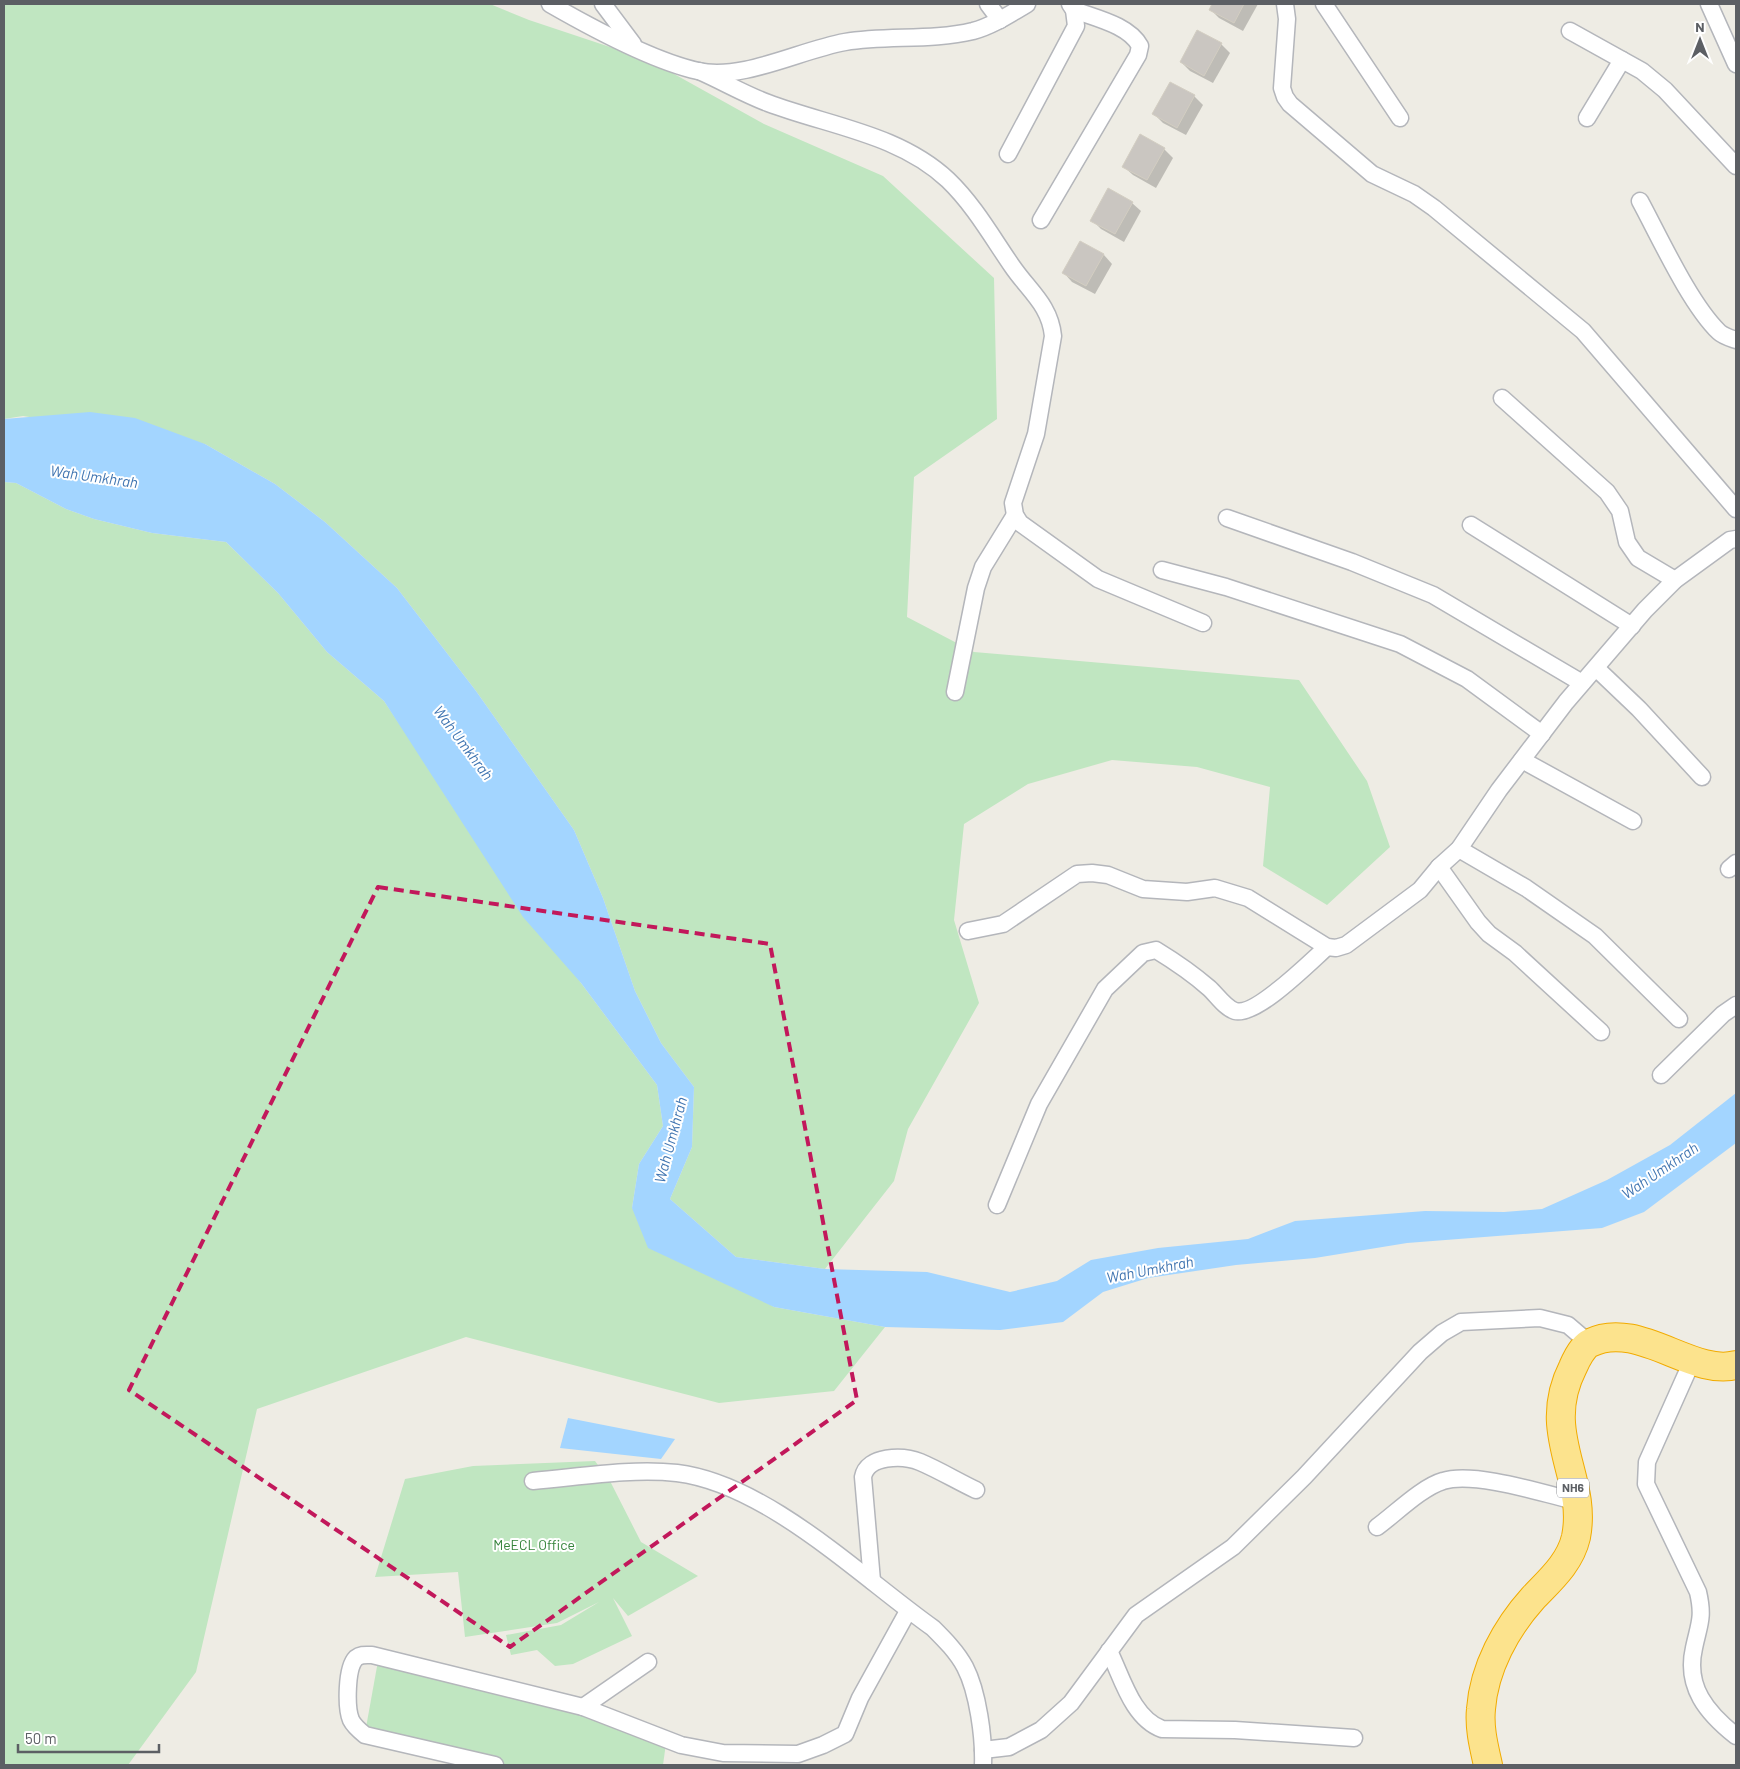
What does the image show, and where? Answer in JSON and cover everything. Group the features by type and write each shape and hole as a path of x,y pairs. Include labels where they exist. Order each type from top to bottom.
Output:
{"highway":[{"path":"1589,1343 1608,1338 1644,1341 1715,1367 1736,1366"},
{"name":"NH6","path":"1488,1765 1480,1711 1484,1686 1494,1659 1522,1610 1558,1572 1570,1554 1576,1536 1575,1501 1560,1427 1560,1402 1568,1377 1589,1343"}],"street":[{"path":"550,4 636,47 699,71 767,103 873,136 929,165 961,194 1012,267 1046,309 1052,321 1053,336 1036,434 1013,504 1015,515 1020,523 1098,579 1203,623"},
{"path":"988,4 1000,20"},
{"path":"699,71 757,68 844,43 880,38 939,37 974,30 1000,20 1027,4"},
{"path":"1285,4 1287,20 1282,88 1290,104 1372,174 1414,194 1434,208 1583,331 1736,509"},
{"path":"1324,4 1400,118"},
{"path":"1709,4 1736,64"},
{"path":"612,7 636,47"},
{"path":"1008,154 1076,26 1072,7"},
{"path":"1042,220 1138,55 1140,46 1136,38 1128,32 1072,7"},
{"path":"1570,31 1642,71 1665,90 1736,166"},
{"path":"1587,118 1622,60"},
{"path":"1640,201 1691,293 1711,323 1721,334 1736,340"},
{"path":"1502,398 1607,492 1620,511 1627,542 1638,558 1675,580"},
{"path":"955,692 976,588 988,560 1015,515"},
{"path":"1227,518 1352,562 1432,595 1582,683"},
{"path":"1471,525 1632,626"},
{"path":"968,931 1004,924 1077,874 1092,873 1108,875 1143,889 1187,892 1215,888 1248,898 1328,947 1336,948 1346,945 1372,924 1406,902 1439,867 1459,850 1542,734 1582,683 1632,626 1675,580 1730,540 1736,539"},
{"path":"1162,570 1226,587 1400,644 1466,679 1542,734"},
{"path":"1596,668 1639,709 1702,777"},
{"path":"1522,760 1633,821"},
{"path":"1459,850 1526,888 1595,936 1680,1019"},
{"path":"1439,867 1489,934 1515,952 1601,1032"},
{"path":"997,1205 1039,1104 1105,989 1143,952 1156,950 1173,960 1230,1008 1240,1011 1250,1010 1272,994 1328,947"},
{"path":"1660,1075 1723,1014 1736,1005"},
{"path":"533,1481 626,1472 678,1473 737,1490 804,1532 872,1580 939,1634 951,1646 965,1668 974,1690 983,1758 1010,1747 1042,1730 1071,1703 1136,1615 1233,1546 1266,1515 1420,1352 1442,1333 1461,1322 1540,1318 1568,1325 1589,1343"},
{"path":"1692,1360 1647,1462 1646,1484 1698,1592 1702,1610 1690,1667 1694,1686 1701,1701 1736,1736"},
{"path":"872,1580 863,1477 864,1470 869,1465 888,1459 918,1461 976,1490"},
{"path":"1377,1527 1429,1488 1442,1481 1454,1479 1487,1481 1575,1501"},
{"path":"495,1765 365,1735 351,1720 348,1694 350,1670 356,1658 363,1655 372,1656 583,1707 688,1747 747,1759 798,1754 846,1734 873,1673 908,1610"},
{"path":"1109,1650 1139,1713 1151,1725 1162,1729 1235,1730 1354,1738"},
{"path":"583,1707 648,1662"}],"highlighted area":[{"path":"378,887 770,944 857,1400 510,1647 129,1390"}],"green space":[{"path":"4,4 490,4 529,20 649,60 764,124 883,176 994,278 997,419 914,477 907,617 974,652 1299,680 1367,781 1390,847 1327,905 1263,866 1270,787 1197,767 1112,760 1028,784 964,824 954,920 979,1003 908,1129 894,1181 825,1269 736,1257 670,1199 692,1147 694,1087 661,1043 635,991 603,898 574,830 476,691 397,588 325,522 275,484 205,444 23,416 4,419"},
{"path":"4,482 16,483 66,509 94,519 152,533 226,542 278,593 327,652 384,701 437,780 581,983 657,1085 663,1126 639,1164 632,1208 774,1307 885,1327 834,1391 719,1403 466,1337 257,1409 196,1672 128,1765 4,1765"},
{"name":"MeECL Office","path":"595,1461 611,1483 641,1542 698,1576 628,1616 613,1598 632,1636 573,1664 555,1666 537,1650 511,1655 506,1635 561,1625 599,1602 557,1623 465,1637 458,1572 375,1577 405,1479 473,1466"},
{"path":"378,1661 667,1736 663,1765 504,1765 365,1733"}],"water":[{"name":"Wah Umkhrah","path":"90,412 135,418 205,444 275,484 325,522 397,588 476,691 574,830 603,898 635,991 661,1043 694,1087 692,1147 670,1199 736,1257 825,1269 927,1272 1010,1292 1057,1281 1091,1260 1158,1248 1248,1239 1295,1221 1425,1211 1504,1212 1542,1209 1607,1180 1670,1145 1736,1093 1736,1143 1644,1212 1602,1228 1407,1243 1315,1258 1236,1265 1148,1278 1103,1292 1063,1322 1000,1330 885,1327 774,1307 648,1248 632,1208 639,1164 663,1126 657,1085 581,983 523,917 384,701 327,652 278,593 226,542 152,533 94,519 66,509 16,483 4,482 4,419"},
{"path":"568,1418 675,1439 661,1459 560,1448"}],"building":[{"path":"1212,4 1244,4 1234,23 1209,10"},
{"path":"1197,30 1222,43 1204,76 1180,62"},
{"path":"1170,82 1195,95 1177,128 1152,114"},
{"path":"1140,134 1165,148 1147,180 1122,167"},
{"path":"1108,188 1133,202 1115,234 1090,221"},
{"path":"1080,241 1104,254 1086,286 1062,273"}]}
